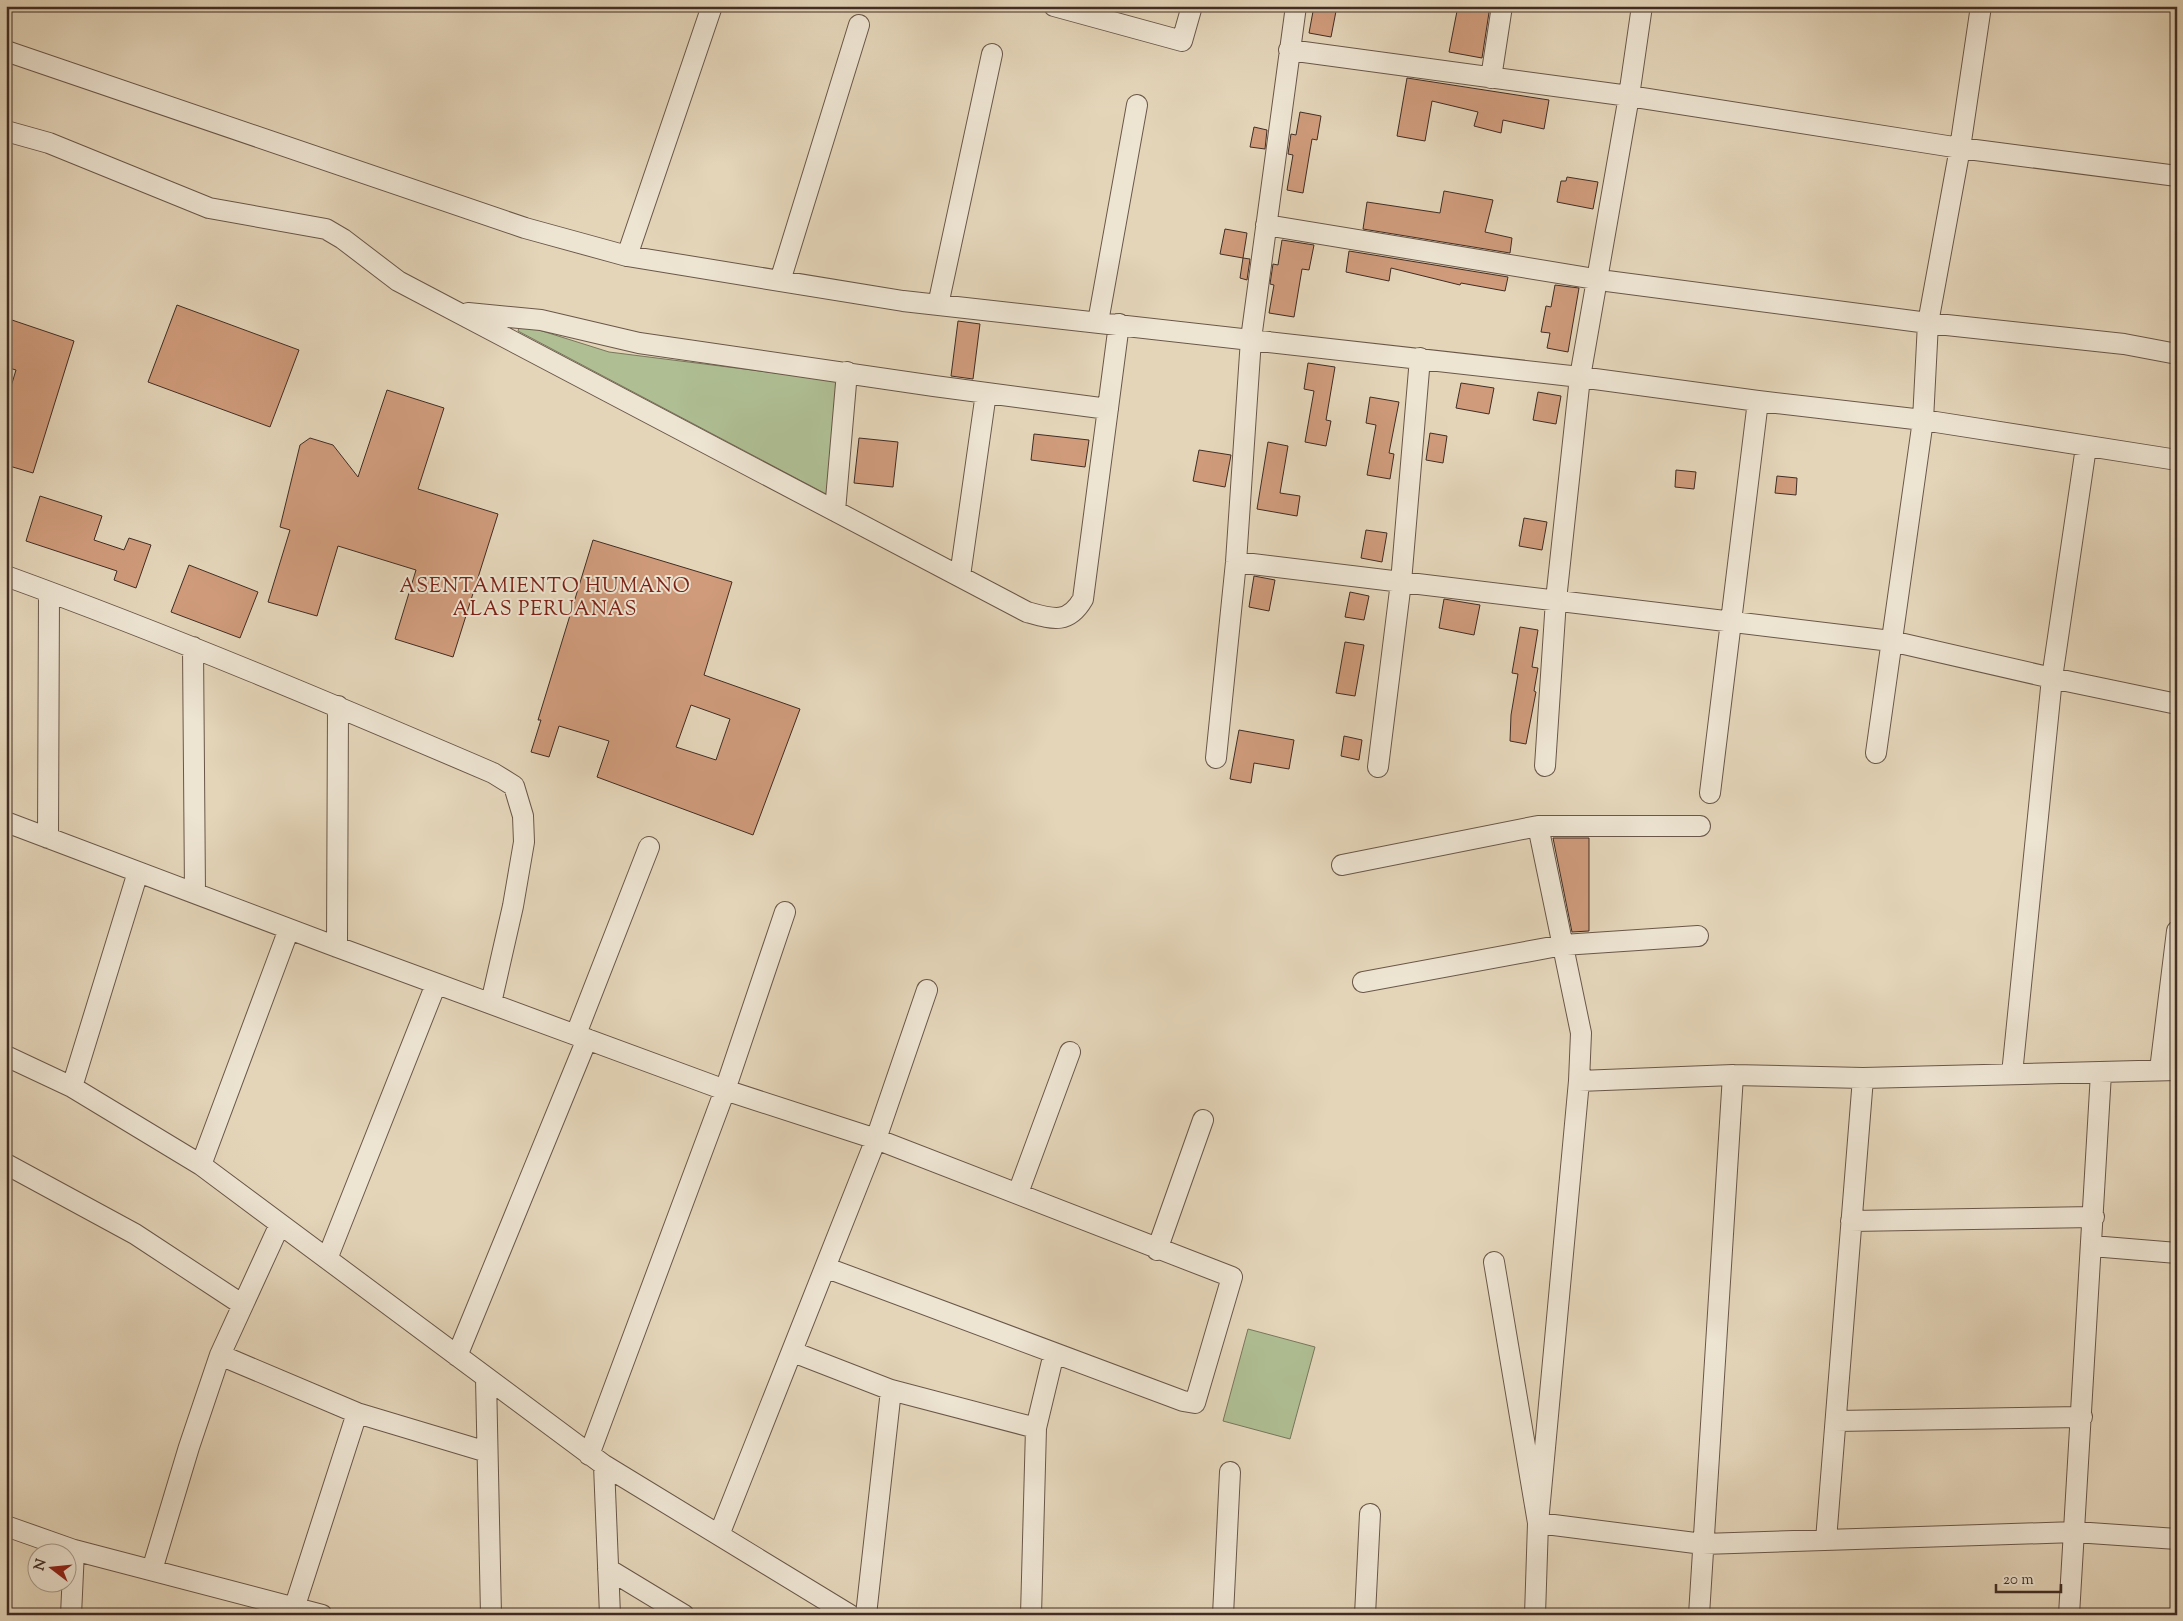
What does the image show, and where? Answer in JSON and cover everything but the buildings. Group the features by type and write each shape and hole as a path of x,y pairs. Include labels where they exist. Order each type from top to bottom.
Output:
{"street":[{"path":"627,256 712,6"},
{"path":"1054,6 1182,41 1192,6"},
{"path":"1216,758 1236,562 1251,339 1296,6"},
{"path":"1491,78 1502,6"},
{"path":"1545,766 1556,600 1580,377 1630,96 1642,6"},
{"path":"1876,753 1923,420 1928,323 1960,148 1981,6"},
{"path":"780,281 860,25"},
{"path":"1289,50 1630,96 1960,148 2177,176"},
{"path":"6,51 525,228 627,256 938,305 1580,377 1758,401 1923,420 2177,460"},
{"path":"938,305 992,54"},
{"path":"1098,322 1137,105"},
{"path":"6,131 49,143 209,208 326,229 343,239 398,281 1027,612 1045,617 1057,618 1068,616 1076,612 1083,600 1119,324"},
{"path":"1266,225 1598,280 1928,323 2124,344 2177,354"},
{"path":"458,313 541,320 639,343 1108,409"},
{"path":"1378,767 1402,582 1420,358"},
{"path":"835,511 847,372"},
{"path":"960,576 986,393"},
{"path":"1710,794 1758,401"},
{"path":"2012,1074 2052,678 2086,447"},
{"path":"1236,562 1891,641 2177,704"},
{"path":"6,576 192,647 338,706 493,773 514,786 523,816 524,842 513,906 490,1003"},
{"path":"48,838 49,592"},
{"path":"192,647 195,893"},
{"path":"337,947 338,706"},
{"path":"6,822 436,984 725,1090 876,1140 1018,1193 1157,1250 1232,1277 1195,1403 1054,1353 827,1268"},
{"path":"1535,1615 1538,1522 1579,1081 1581,1034 1538,826"},
{"path":"1342,865 1538,826 1700,826"},
{"path":"457,1356 582,1036 649,847"},
{"path":"72,1087 138,872"},
{"path":"610,1615 608,1569 596,1460 785,912"},
{"path":"201,1165 289,929"},
{"path":"1579,1081 1733,1075 1863,1078 2168,1070 2177,931"},
{"path":"1363,982 1563,945 1698,936"},
{"path":"327,1259 436,984"},
{"path":"719,1535 827,1268 876,1140 927,990"},
{"path":"1018,1193 1070,1052"},
{"path":"6,1056 72,1087 201,1165 596,1460 850,1615"},
{"path":"2070,1615 2101,1073"},
{"path":"1699,1615 1733,1075"},
{"path":"1826,1540 1863,1078"},
{"path":"1157,1250 1203,1120"},
{"path":"6,1164 135,1234 243,1305"},
{"path":"1851,1221 2094,1217"},
{"path":"152,1570 189,1446 220,1355 280,1224"},
{"path":"2092,1246 2177,1253"},
{"path":"1494,1262 1538,1522"},
{"path":"793,1352 891,1390 1036,1428"},
{"path":"1031,1615 1036,1428 1054,1353"},
{"path":"220,1355 357,1413 487,1452"},
{"path":"486,1378 491,1615"},
{"path":"866,1615 891,1390"},
{"path":"293,1611 357,1413"},
{"path":"1836,1421 2082,1417"},
{"path":"1223,1615 1230,1472"},
{"path":"1365,1615 1370,1514"},
{"path":"1538,1522 1703,1544 2075,1532 2177,1539"},
{"path":"6,1526 57,1544"},
{"path":"78,1551 152,1570 293,1611 322,1615"},
{"path":"608,1569 684,1615"},
{"path":"71,1615 72,1594"}],"green space":[{"path":"520,324 609,352 839,381 828,495 518,331"},
{"path":"1248,1329 1315,1347 1290,1439 1223,1421"}],"district":[{"name":"ASENTAMIENTO HUMANO ALAS PERUANAS","path":"545,598"}]}
